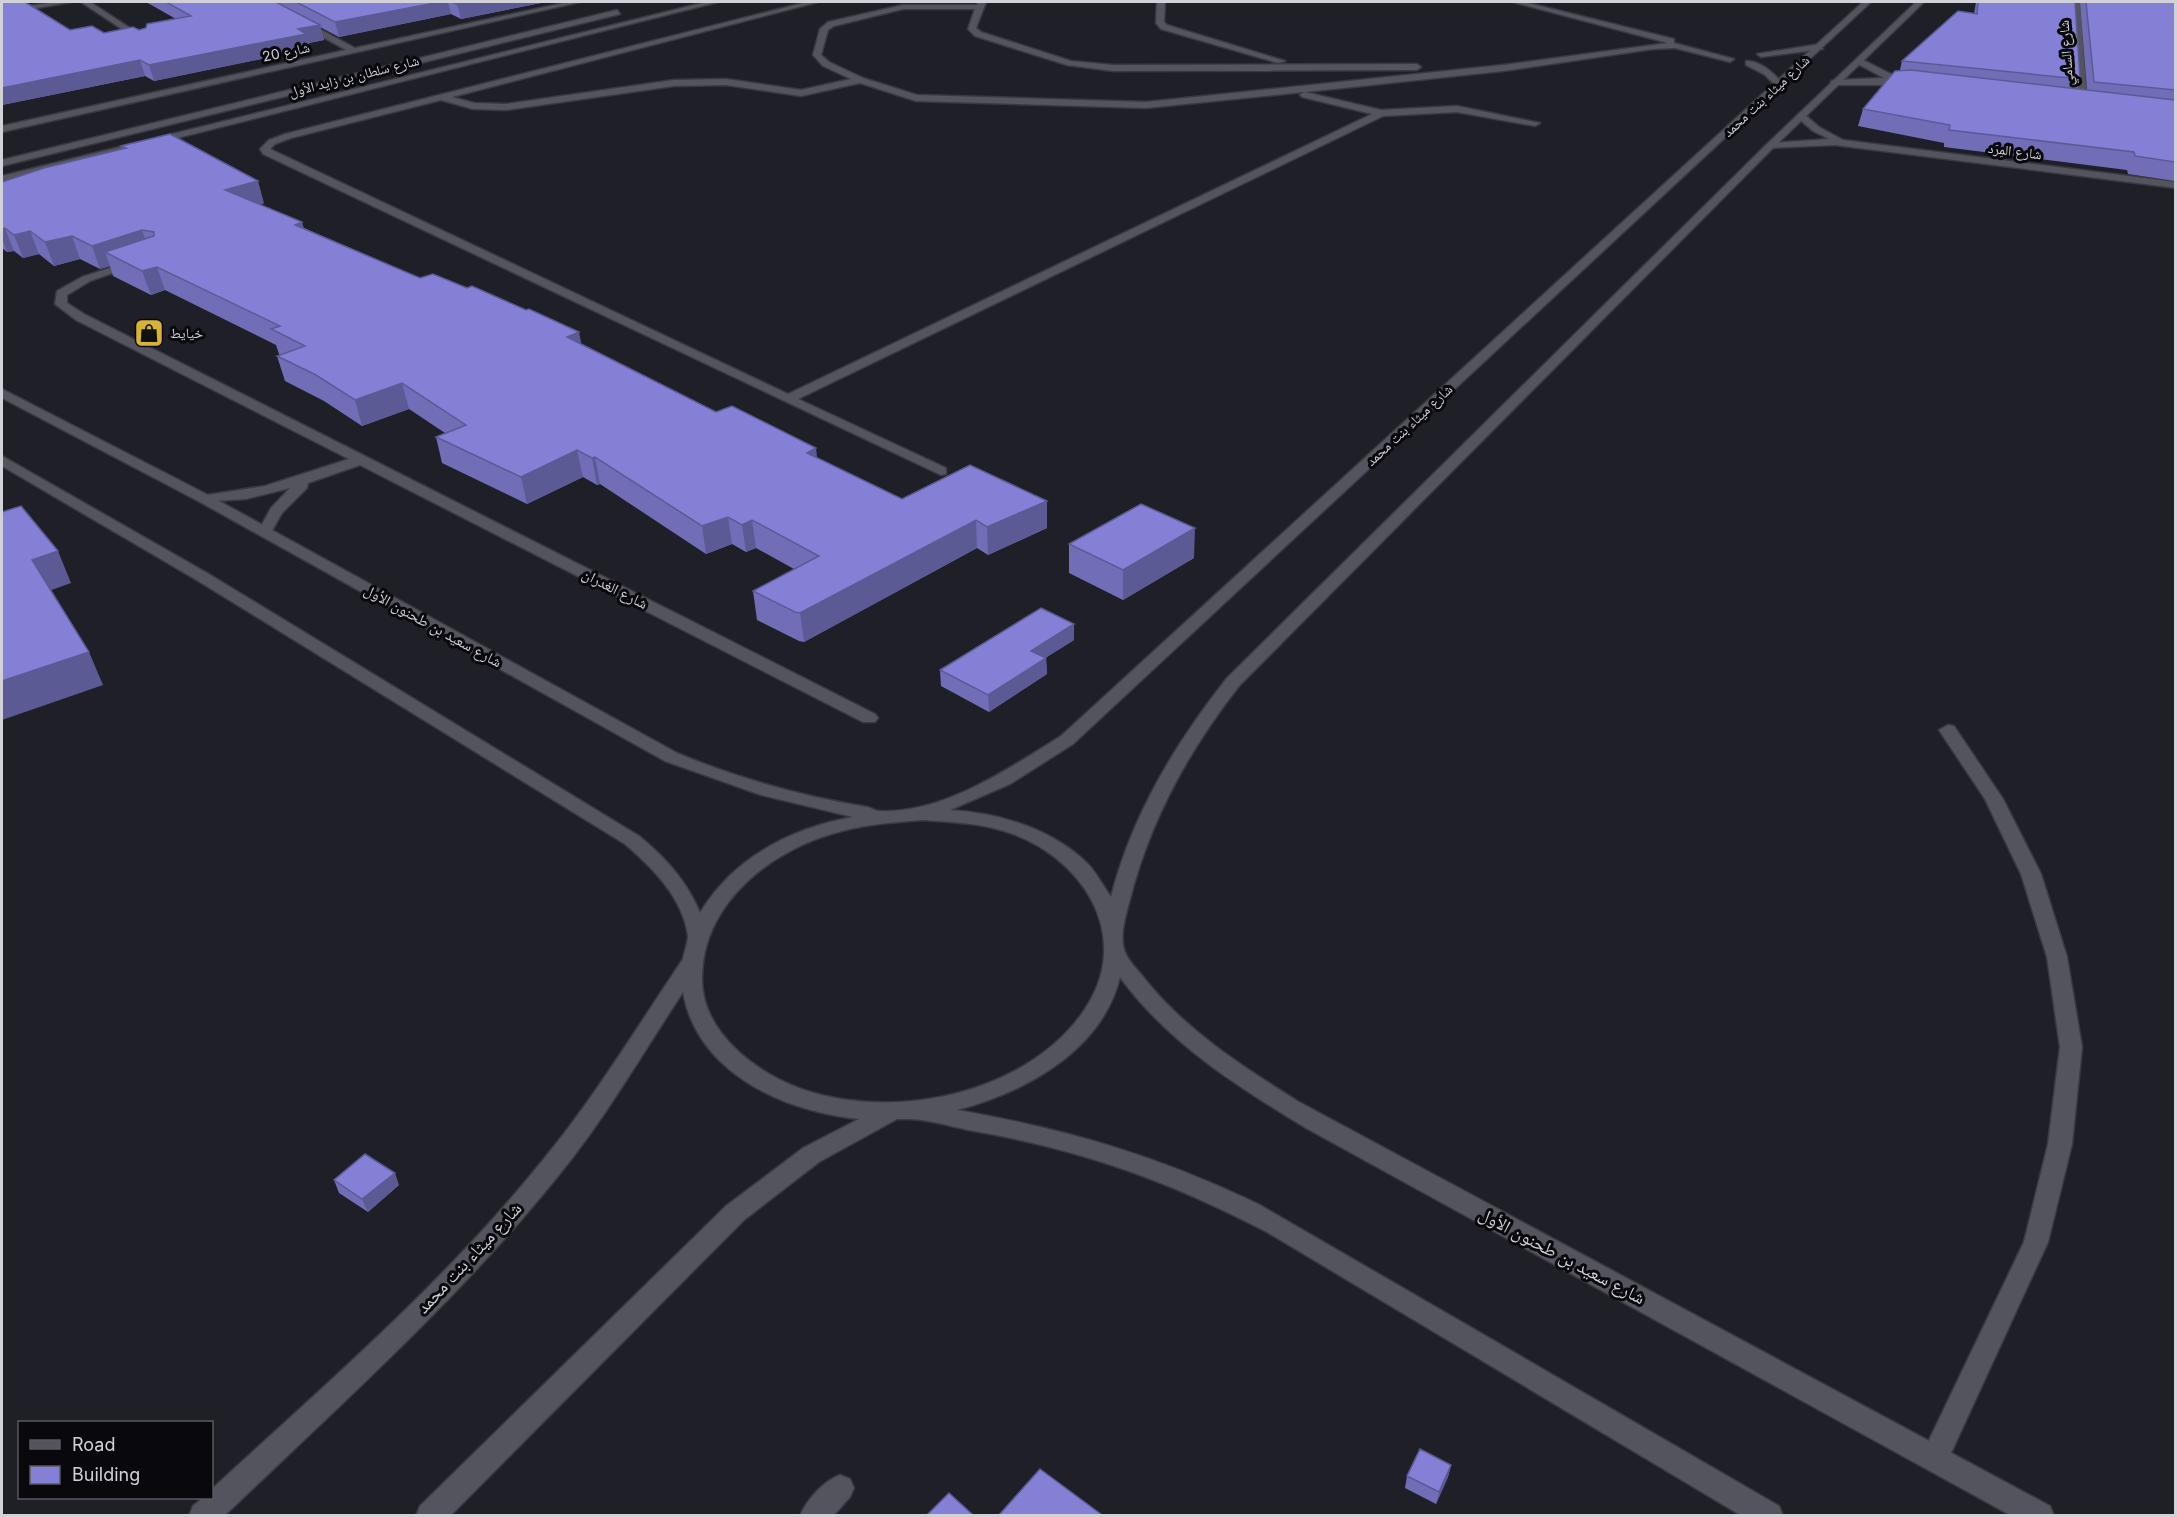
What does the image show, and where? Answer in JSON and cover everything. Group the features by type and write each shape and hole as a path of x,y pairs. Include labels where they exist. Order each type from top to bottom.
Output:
{"main road":[{"path":"2,12 67,2"},
{"path":"85,2 146,41"},
{"path":"264,2 353,51"},
{"name":"شارع 20","path":"2,129 576,2"},
{"name":"شارع سلطان بن زايد الأول","path":"2,179 714,2"},
{"path":"814,2 288,136 272,142 265,149 287,162 941,471"},
{"path":"1161,2 1160,22 1168,29 1300,67"},
{"path":"1517,2 1664,38 1675,42 1678,46 1730,58"},
{"name":"شارع ميثاء بنت محمد","path":"926,813 1004,780 1067,740 1867,2"},
{"path":"1113,927 1124,878 1140,832 1160,790 1188,742 1233,682 1834,82 1920,2"},
{"name":"شارع السامي","path":"2076,2 2082,102"},
{"path":"1503,68 1113,68 1076,64 978,33 972,29 980,4 897,8 826,27 817,52 818,59 860,80 908,97 936,100 1164,104 1291,92 1503,68 1678,46 1738,52"},
{"name":"شارع سلطان بن زايد الأول","path":"2,163 628,10"},
{"path":"1761,54 1820,47"},
{"path":"1859,61 1876,72 1918,83"},
{"path":"1749,63 1768,73 1779,84"},
{"path":"442,97 473,106 506,107 674,82 726,82 801,93 860,80"},
{"path":"1834,82 1907,81"},
{"path":"1291,92 1381,113 1457,109 1535,123"},
{"path":"2071,101 2094,103"},
{"path":"787,399 1381,113"},
{"name":"شارع المِرَد","path":"1801,116 1822,133 1851,143"},
{"name":"شارع المِرَد","path":"1770,146 1820,142 1851,143 2175,185"},
{"name":"شارع الغدران","path":"145,260 75,283 61,294 62,304 80,317 869,718"},
{"name":"شارع سعيد بن طحنون الأول","path":"2,393 206,499 671,757 748,787 812,803 882,816"},
{"path":"2,460 201,576 632,840 657,859 676,882 690,907 698,937"},
{"path":"206,499 268,491 308,480 361,460"},
{"path":"264,533 280,506 308,480"},
{"path":"1935,1457 2036,1242 2060,1144 2071,1047 2057,957 2031,874 1994,799 1948,730"},
{"path":"430,1515 735,1213 812,1155 903,1111 959,1102 1002,1087 1040,1067 1072,1042 1095,1014 1109,984 1115,954 1113,927 1103,900 1086,875 1062,854 1033,836 1000,824 964,816 926,813 882,816 822,830 767,856 724,892 709,914 698,937 691,963 691,988 697,1013 710,1037 729,1058 753,1077 783,1092 817,1104 855,1110 903,1111 1055,1138 1166,1172 1224,1198 1276,1226 1769,1515"},
{"name":"شارع سعيد بن طحنون الأول","path":"1115,954 1146,995 1188,1036 1268,1095 2040,1515"},
{"name":"شارع ميثاء بنت محمد","path":"203,1515 411,1320 502,1226 596,1110 691,963"},
{"path":"814,1515 840,1488"}],"building":[{"path":"2,2 25,2 70,30 92,26 104,33 133,27 139,30 146,28 147,24 191,16 166,2 276,2 320,25 298,29 306,34 149,65 140,60 2,88"},
{"path":"296,2 440,2 335,22"},
{"path":"1978,2 2075,2 2080,79 1902,61 1958,11 1977,14"},
{"path":"2086,2 2175,2 2175,90 2094,82"},
{"path":"1911,70 2175,100 2175,162 2135,156 2134,152 1949,130 1950,125 1863,109 1895,71"},
{"path":"170,134 258,181 225,190 302,222 295,225 420,278 433,274 467,288 472,286 526,310 529,309 579,332 567,337 716,412 732,406 816,448 807,453 902,499 970,465 1047,501 987,527 976,520 800,613 795,612 753,591 819,556 752,520 742,525 728,517 702,526 595,457 592,458 577,450 521,477 436,437 466,425 402,383 355,400 316,375 277,356 305,346 271,329 280,326 157,267 142,271 105,252 154,236 154,232 142,230 92,246 72,236 45,242 30,231 14,235 5,228 2,229 2,182 44,168 126,148 121,146"},
{"path":"1141,504 1195,528 1123,570 1069,544"},
{"path":"21,506 58,551 32,560 89,652 2,681 2,512"},
{"path":"1041,608 1074,624 1031,651 1046,658 988,695 940,670"},
{"path":"365,1154 395,1173 362,1199 334,1180"},
{"path":"1420,1449 1451,1465 1439,1492 1407,1476"},
{"path":"1040,1469 1102,1515 999,1515"},
{"path":"949,1493 973,1515 927,1515"}],"place":[{"name":"خيايط","path":"149,333"}]}
